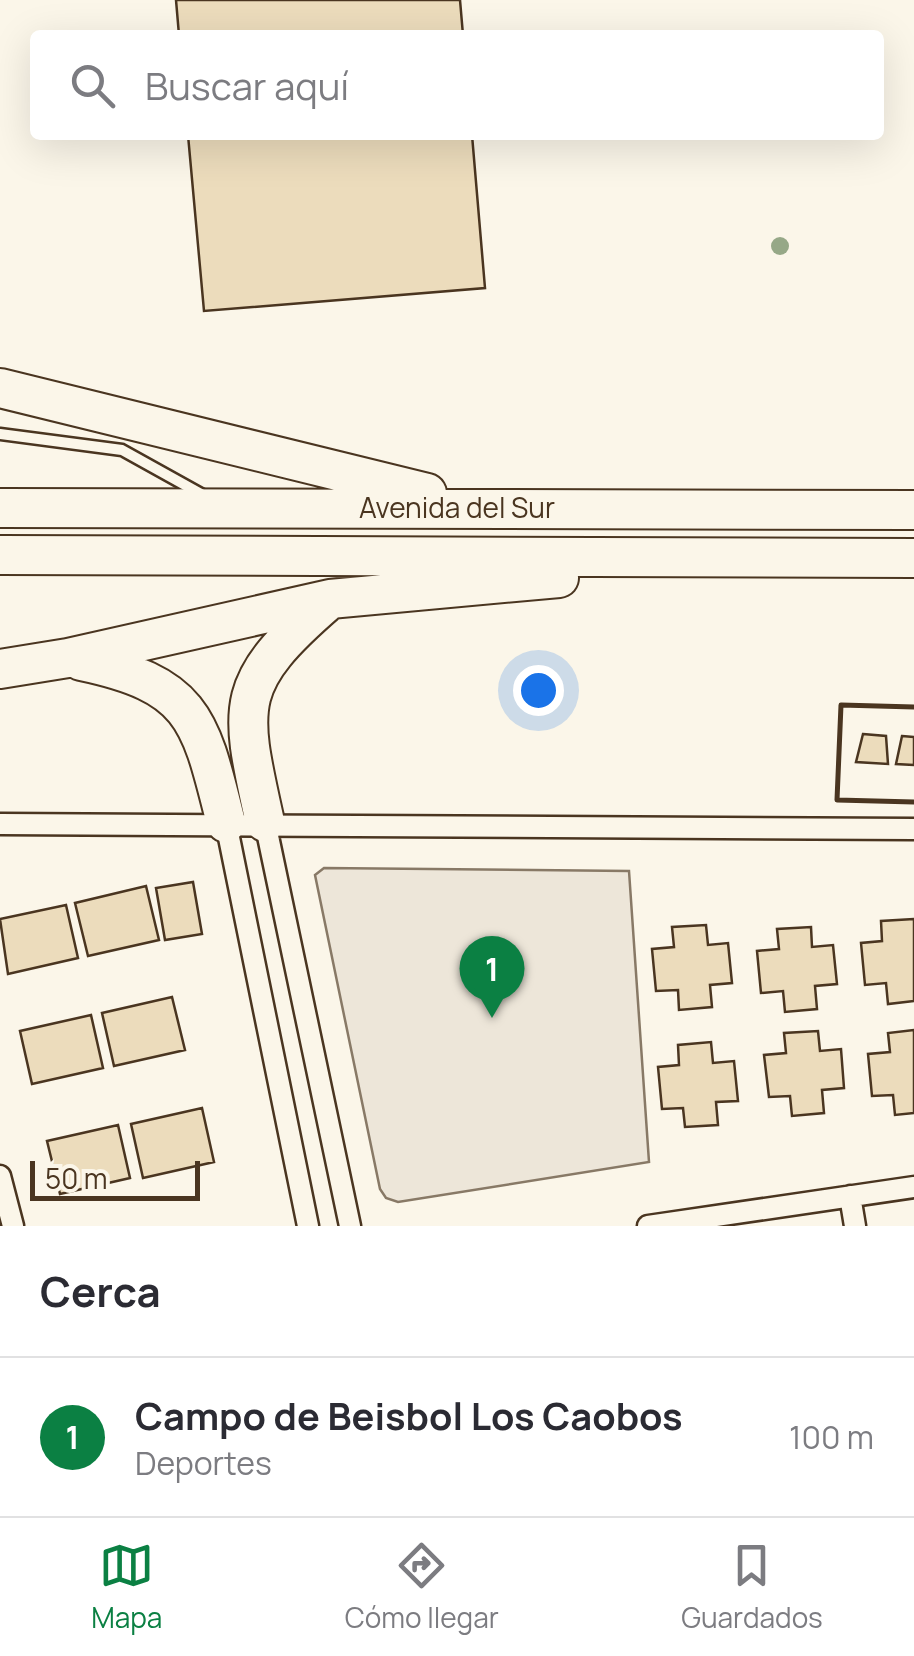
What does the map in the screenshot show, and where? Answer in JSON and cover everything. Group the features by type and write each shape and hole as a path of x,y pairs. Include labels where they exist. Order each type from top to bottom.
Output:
{"highway":[{"path":"0,388 488,507"},
{"name":"Avenida del Sur","path":"0,508 914,510"},
{"name":"Avenida del Sur","path":"0,555 914,558"},
{"path":"0,669 68,658 330,599 786,558"},
{"path":"265,822 245,735 249,702 261,668 294,630 330,599"},
{"path":"68,658 121,669 164,689 188,709 204,736 226,824"}],"street":[{"path":"265,822 350,1226"},
{"path":"0,824 265,822 914,828"},
{"path":"226,824 308,1226"},
{"path":"0,1176 13,1226"},
{"path":"648,1226 716,1221 914,1187"},
{"path":"850,1196 854,1226"}],"lane":[{"path":"0,434 122,450 226,508"}],"shaded area":[{"path":"324,868 629,871 649,1162 398,1202 386,1198 380,1189 315,875"}],"building":[{"path":"176,0 460,0 463,30 179,30"},
{"path":"188,140 472,140 485,288 204,311"},
{"path":"863,734 886,736 888,764 856,762"},
{"path":"902,736 914,737 914,765 896,764"},
{"path":"193,882 202,934 165,940 156,888"},
{"path":"146,886 159,940 88,956 75,903"},
{"path":"66,905 78,958 8,974 0,919"},
{"path":"914,919 914,1001 888,1004 886,983 865,985 861,943 882,941 881,921"},
{"path":"706,925 708,945 728,943 732,983 710,985 712,1007 679,1010 678,990 656,991 652,949 674,947 672,927"},
{"path":"811,927 812,947 833,945 837,984 815,986 817,1009 785,1012 783,991 761,993 757,951 779,949 777,929"},
{"path":"172,997 185,1050 114,1066 102,1013"},
{"path":"91,1015 103,1068 32,1084 20,1031"},
{"path":"914,1030 914,1113 895,1115 893,1095 872,1096 868,1054 890,1052 888,1033"},
{"path":"818,1031 820,1051 841,1049 844,1088 822,1090 824,1113 792,1116 790,1096 769,1097 764,1055 786,1053 784,1033"},
{"path":"711,1042 713,1063 734,1061 738,1101 716,1102 718,1125 685,1127 683,1108 662,1109 658,1067 679,1065 678,1045"},
{"path":"202,1108 214,1162 143,1178 131,1124"},
{"path":"118,1125 130,1178 60,1194 47,1141"}],"wall":[{"path":"914,707 841,705 837,800 914,802"}],"place":[{"name":"Campo de Beisbol Los Caobos","path":"492,1018"}]}
